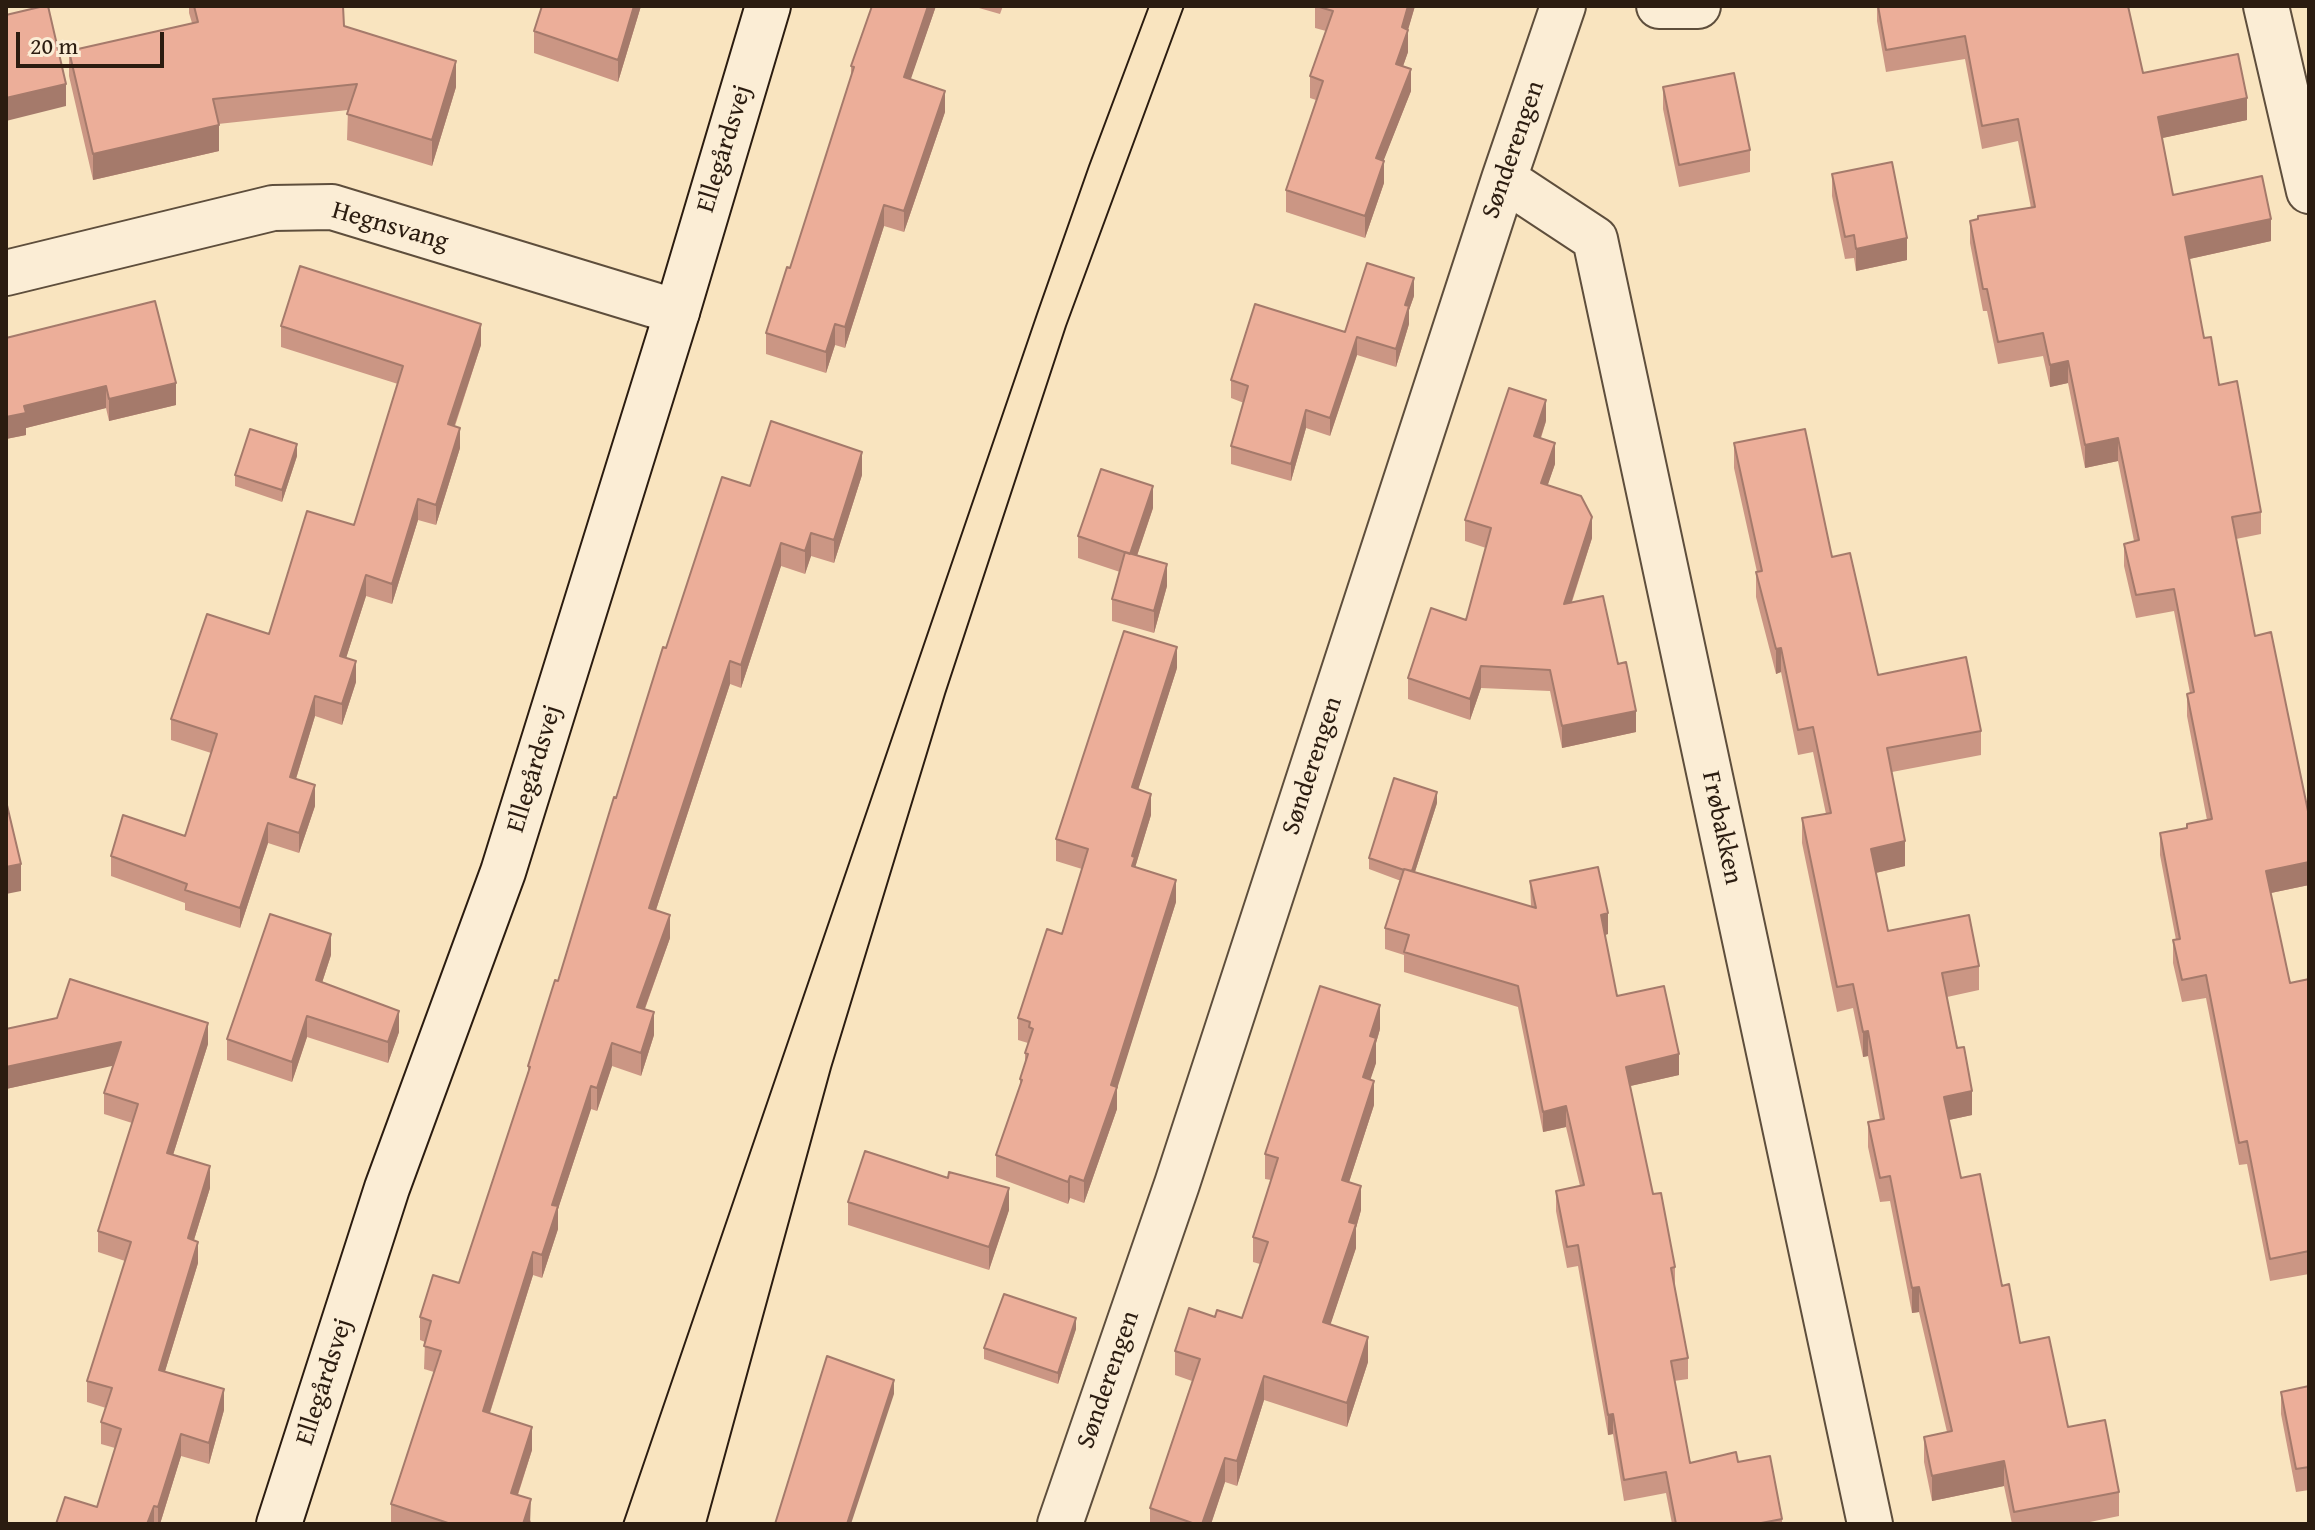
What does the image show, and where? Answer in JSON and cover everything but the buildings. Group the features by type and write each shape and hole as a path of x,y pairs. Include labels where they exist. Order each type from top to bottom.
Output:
{"street":[{"name":"Ellegårdsvej","path":"279,1524 387,1188 503,872 677,312 768,6"},
{"name":"Sønderengen","path":"1060,1524 1177,1184 1563,6"},
{"path":"1659,6 1698,6"},
{"path":"2266,6 2309,191"},
{"name":"Frøbakken","path":"1504,179 1595,239 1870,1524"},
{"name":"Hegnsvang","path":"6,273 273,208 332,207 677,312"}],"tram line":[{"path":"623,1524 1037,314 1149,6"},
{"path":"706,1524 831,1068 945,694 1066,326 1184,6"}]}
